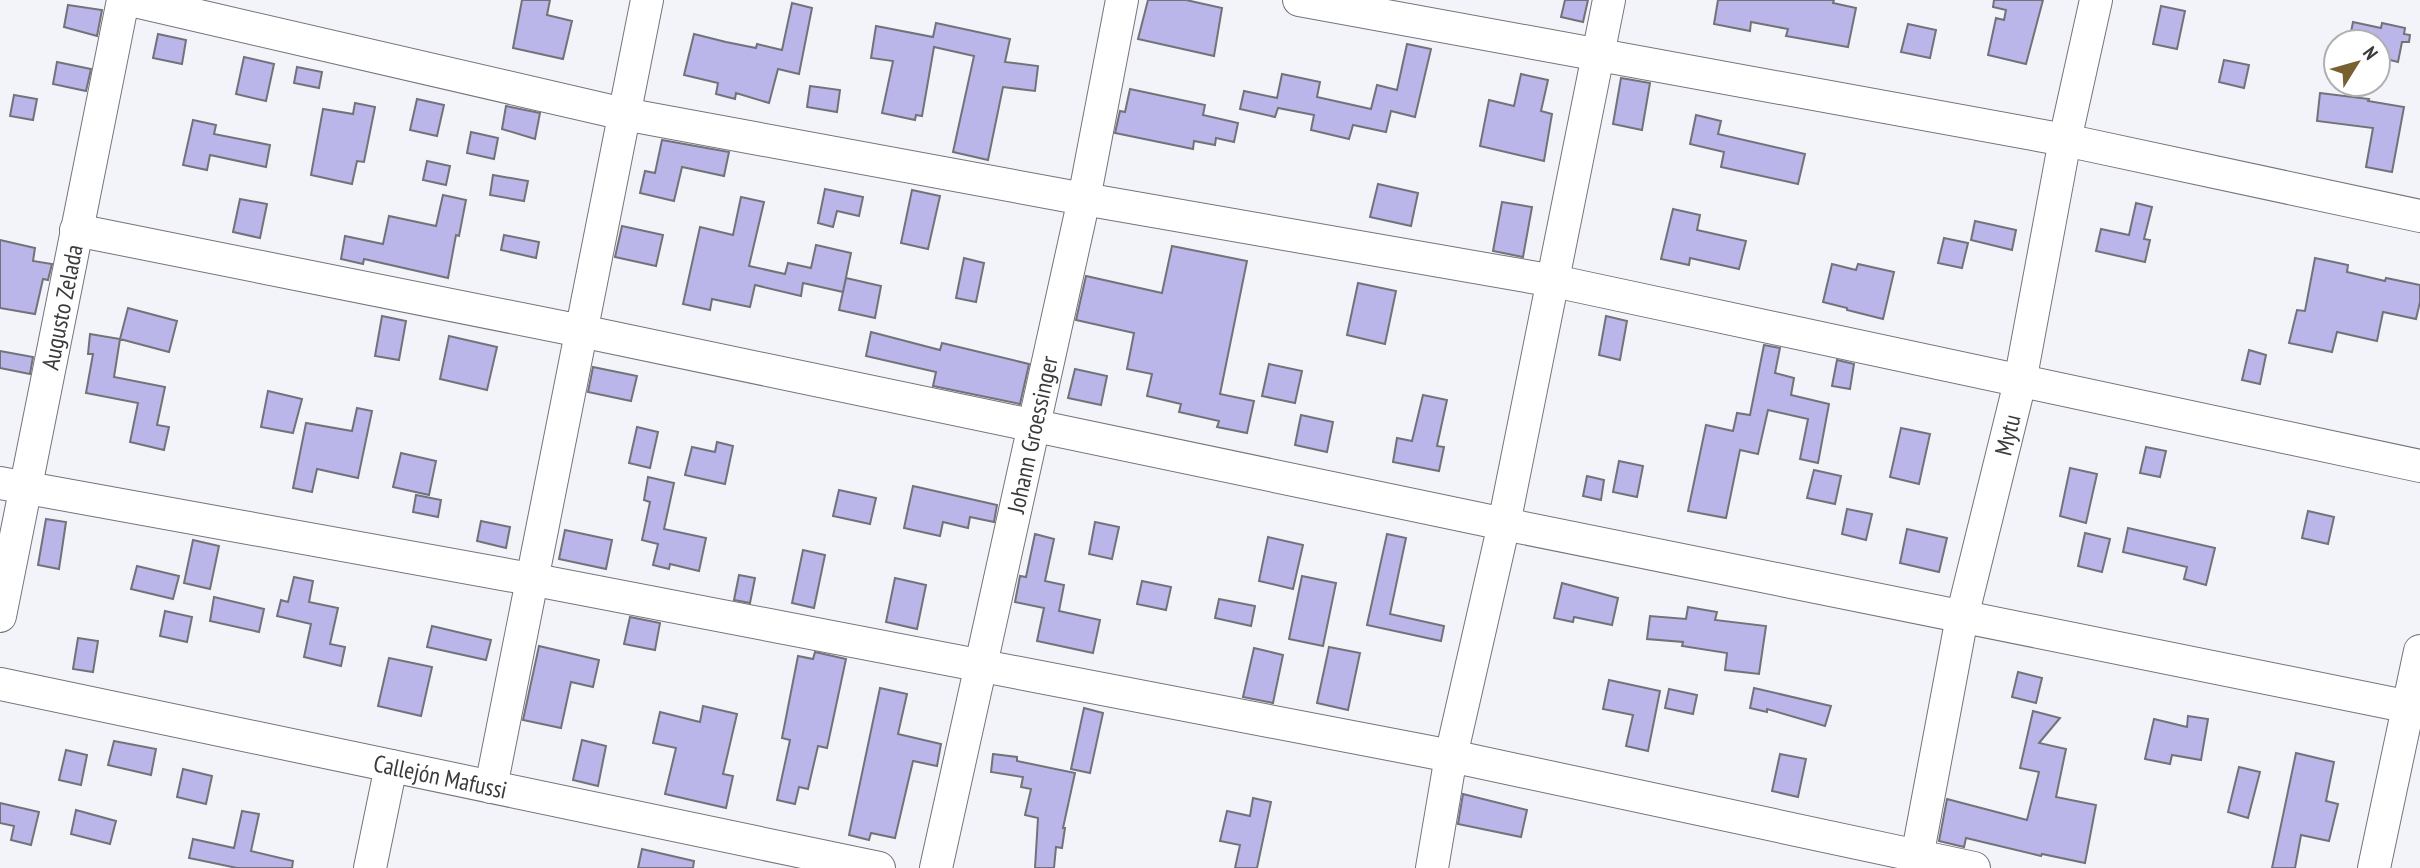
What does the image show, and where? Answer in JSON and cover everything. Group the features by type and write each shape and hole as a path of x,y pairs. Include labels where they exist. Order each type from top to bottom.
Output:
{"street":[{"name":"Augusto Zelada","path":"0,616 12,486 76,230 122,0"},
{"path":"130,0 624,114 1555,281 2420,466"},
{"path":"491,787 530,579 647,0"},
{"name":"Johann Groessinger","path":"936,868 1084,198 1122,0"},
{"path":"1299,0 2066,140 2420,216"},
{"path":"1432,868 1451,756 1504,524 1555,281 1609,0"},
{"name":"Mytu","path":"1917,862 1962,617 2020,382 2066,140 2096,0"},
{"path":"76,230 581,331 1504,524 2414,709"},
{"path":"12,486 530,579 1451,756 1917,862 1974,868"},
{"path":"2374,868 2414,709 2420,651"},
{"name":"Callejón Mafussi","path":"0,684 491,787 807,861 879,868"},
{"path":"370,868 391,766"}],"building":[{"path":"522,0 550,0 547,15 572,21 563,59 513,48"},
{"path":"1148,0 1186,0 1222,8 1214,56 1138,39"},
{"path":"1565,0 1588,0 1583,22 1561,17"},
{"path":"1718,0 1834,0 1833,3 1856,8 1848,47 1786,36 1788,29 1751,22 1750,31 1714,24"},
{"path":"1994,0 2043,0 2026,64 1988,55 1996,18 2004,20 2006,10 1993,7"},
{"path":"792,3 812,8 799,74 778,69 769,103 736,93 735,99 716,94 718,83 684,75 694,34 756,48 757,44 782,50"},
{"path":"68,5 102,10 97,36 64,27"},
{"path":"2161,6 2185,11 2177,49 2153,44"},
{"path":"2353,22 2381,28 2352,28"},
{"path":"936,23 1010,39 1005,62 1038,66 1035,91 1003,87 988,160 953,152 974,56 934,47 922,116 916,115 915,120 882,113 893,61 871,58 876,26 933,37"},
{"path":"2382,23 2405,28 2404,34 2410,35 2409,42 2402,42 2398,62 2392,60 2392,28 2381,28"},
{"path":"1908,24 1936,30 1930,58 1901,52"},
{"path":"158,34 186,40 182,64 153,58"},
{"path":"1407,44 1431,49 1415,117 1391,111 1386,132 1353,125 1349,139 1311,130 1314,115 1278,108 1275,117 1240,109 1244,91 1277,98 1282,74 1320,82 1317,97 1371,109 1377,85 1397,90"},
{"path":"244,57 274,64 266,101 236,94"},
{"path":"2224,60 2249,65 2244,88 2219,82"},
{"path":"57,62 91,69 86,91 53,84"},
{"path":"297,67 322,72 319,88 294,83"},
{"path":"1521,74 1548,80 1541,111 1552,114 1544,161 1480,146 1489,100 1514,106"},
{"path":"1621,78 1650,83 1642,130 1613,124"},
{"path":"810,86 840,90 837,112 807,107"},
{"path":"1130,89 1205,105 1203,115 1238,123 1234,142 1216,138 1215,145 1194,141 1193,149 1115,133 1120,111 1125,112"},
{"path":"2320,93 2322,98 2361,98 2404,107 2392,172 2366,167 2373,128 2317,121"},
{"path":"14,95 37,99 33,120 10,116"},
{"path":"417,99 444,105 437,136 410,130"},
{"path":"355,103 375,107 364,162 357,161 352,184 311,175 323,109 353,114"},
{"path":"506,106 540,113 535,139 502,129"},
{"path":"1696,115 1721,121 1718,134 1805,154 1798,184 1721,167 1724,152 1690,144"},
{"path":"193,120 216,125 214,134 270,145 266,167 210,155 207,170 183,165"},
{"path":"471,132 498,138 494,159 467,153"},
{"path":"662,140 729,152 724,176 682,167 674,201 640,193 645,171 655,173"},
{"path":"427,161 450,166 446,185 423,180"},
{"path":"493,175 528,181 524,201 490,195"},
{"path":"1378,184 1418,193 1411,226 1370,217"},
{"path":"825,189 863,197 859,216 837,211 833,227 818,223"},
{"path":"912,190 940,196 928,249 901,243"},
{"path":"443,195 466,200 448,278 364,259 363,264 341,259 345,236 383,244 389,216 436,226"},
{"path":"741,197 764,202 749,266 785,274 788,263 811,268 816,245 851,253 843,292 803,283 801,296 755,285 750,307 712,299 710,310 683,304 700,227 733,235"},
{"path":"240,199 267,204 260,238 233,232"},
{"path":"1502,202 1532,207 1523,257 1493,251"},
{"path":"2136,203 2152,207 2144,239 2150,240 2145,262 2096,251 2101,229 2129,235"},
{"path":"1673,209 1700,215 1697,230 1746,241 1739,269 1690,258 1689,265 1661,259"},
{"path":"1975,221 2016,230 2012,250 1971,240"},
{"path":"622,226 663,235 656,266 615,257"},
{"path":"504,235 539,242 536,258 501,250"},
{"path":"1944,238 1968,243 1962,268 1938,263"},
{"path":"0,240 35,248 33,261 52,264 48,280 43,279 35,314 0,308"},
{"path":"1172,246 1247,261 1220,394 1254,401 1247,433 1217,427 1219,421 1179,412 1181,404 1147,396 1152,374 1127,369 1134,333 1076,320 1086,276 1162,293"},
{"path":"964,258 984,263 976,302 956,298"},
{"path":"2315,258 2348,265 2347,272 2385,281 2386,278 2420,285 2416,319 2383,312 2377,341 2337,332 2332,352 2289,343 2297,310 2305,311"},
{"path":"1832,264 1856,270 1858,264 1894,272 1883,319 1823,302"},
{"path":"846,278 881,286 875,318 839,310"},
{"path":"1358,283 1396,291 1385,344 1347,335"},
{"path":"128,308 177,321 169,352 120,339"},
{"path":"382,316 406,321 399,360 375,356"},
{"path":"1606,316 1627,321 1620,360 1599,355"},
{"path":"871,332 940,350 942,343 1029,364 1020,404 933,386 936,372 866,356"},
{"path":"90,334 120,339 114,377 165,387 157,425 169,427 164,450 130,442 138,403 86,393 93,354 88,354"},
{"path":"449,336 497,347 487,390 440,379"},
{"path":"1764,345 1780,348 1775,373 1794,378 1791,395 1829,404 1818,463 1800,459 1808,419 1768,410 1758,454 1740,450 1726,518 1688,511 1706,425 1733,431 1737,413 1750,415"},
{"path":"2249,350 2266,355 2260,384 2242,380"},
{"path":"0,351 33,357 30,374 0,368"},
{"path":"1837,360 1854,364 1850,389 1832,386"},
{"path":"1269,364 1302,371 1295,403 1262,396"},
{"path":"593,367 637,376 631,401 588,392"},
{"path":"1075,369 1107,376 1101,405 1068,398"},
{"path":"268,391 302,399 293,433 261,427"},
{"path":"1423,395 1447,400 1437,446 1444,447 1439,471 1393,462 1397,438 1412,441"},
{"path":"357,408 372,411 358,478 317,469 312,492 293,488 306,423 352,431"},
{"path":"1301,415 1333,422 1327,452 1295,445"},
{"path":"637,427 658,432 650,468 629,463"},
{"path":"1901,428 1930,434 1919,484 1890,477"},
{"path":"717,442 733,446 725,484 685,475 692,447 715,452"},
{"path":"2146,447 2166,451 2160,477 2140,473"},
{"path":"401,453 436,461 429,495 393,487"},
{"path":"1619,461 1643,466 1637,497 1613,492"},
{"path":"2070,468 2097,474 2086,523 2060,516"},
{"path":"1814,470 1841,476 1835,504 1807,498"},
{"path":"1587,476 1604,480 1601,500 1583,496"},
{"path":"648,477 674,483 664,529 706,538 699,571 670,564 669,569 653,565 658,544 642,540 650,502 644,500"},
{"path":"913,486 997,505 994,522 970,517 968,528 943,522 940,536 904,528"},
{"path":"839,490 876,498 870,524 833,516"},
{"path":"416,495 441,500 438,517 413,512"},
{"path":"1847,509 1872,514 1866,540 1842,534"},
{"path":"2308,511 2334,517 2328,544 2302,538"},
{"path":"46,519 66,522 59,569 38,565"},
{"path":"481,521 510,527 506,548 477,541"},
{"path":"1095,522 1119,527 1112,559 1089,554"},
{"path":"2128,528 2215,548 2206,585 2184,579 2187,567 2123,552"},
{"path":"1907,529 1947,538 1939,572 1900,563"},
{"path":"565,530 612,540 606,569 559,559"},
{"path":"2085,533 2110,539 2102,572 2078,566"},
{"path":"1035,534 1054,539 1045,581 1064,585 1059,611 1100,620 1093,653 1037,641 1044,608 1015,602 1020,576 1026,577"},
{"path":"1387,534 1406,538 1390,614 1444,626 1441,641 1367,625"},
{"path":"1268,537 1303,545 1293,589 1259,581"},
{"path":"193,540 219,546 210,589 184,583"},
{"path":"803,550 825,555 814,608 792,603"},
{"path":"137,566 179,576 173,599 131,589"},
{"path":"739,575 755,578 750,603 734,600"},
{"path":"1302,576 1336,583 1323,646 1289,639"},
{"path":"294,577 313,581 309,602 338,608 330,644 345,647 341,666 304,657 311,624 277,616 281,600 288,602"},
{"path":"895,578 926,585 917,629 886,622"},
{"path":"1142,581 1171,587 1166,610 1137,604"},
{"path":"1562,583 1618,598 1612,625 1574,617 1573,622 1554,618"},
{"path":"214,597 264,609 259,632 210,621"},
{"path":"1219,599 1255,606 1251,626 1215,618"},
{"path":"1688,607 1717,612 1715,620 1766,626 1759,674 1725,670 1727,653 1682,646 1683,642 1647,639 1650,616 1686,619"},
{"path":"165,611 192,617 187,642 160,636"},
{"path":"630,617 660,623 655,650 624,644"},
{"path":"432,626 491,640 486,660 427,647"},
{"path":"78,638 98,641 93,672 73,669"},
{"path":"539,646 599,660 593,687 571,682 561,728 523,720"},
{"path":"1329,647 1360,653 1348,710 1317,703"},
{"path":"1254,648 1283,655 1273,703 1243,697"},
{"path":"815,652 846,659 827,748 818,746 808,789 799,787 795,804 777,800 790,740 782,738 798,656 813,659"},
{"path":"389,658 432,667 421,716 378,706"},
{"path":"2018,672 2042,678 2036,703 2012,697"},
{"path":"1609,680 1660,691 1648,751 1626,746 1633,715 1603,709"},
{"path":"880,688 907,694 898,734 941,744 937,766 913,761 895,838 871,833 869,840 849,835"},
{"path":"1754,688 1831,706 1825,726 1767,709 1767,712 1750,708"},
{"path":"1669,689 1697,695 1693,714 1665,708"},
{"path":"703,706 737,714 723,774 733,776 726,808 665,794 676,748 653,743 660,712 700,722"},
{"path":"1084,708 1103,713 1090,773 1071,769"},
{"path":"2033,711 2060,718 2039,743 2066,749 2056,797 2096,805 2085,863 2042,854 2041,856 1966,838 1964,847 1939,841 1947,799 2027,820 2039,772 2020,768"},
{"path":"2188,716 2208,719 2201,760 2172,755 2170,764 2145,759 2154,719 2187,727"},
{"path":"582,740 606,746 598,786 573,780"},
{"path":"114,741 156,749 151,775 108,765"},
{"path":"66,750 87,755 81,785 59,780"},
{"path":"2296,753 2334,762 2326,801 2338,804 2329,841 2301,835 2295,868 2272,868"},
{"path":"993,754 1017,757 1017,761 1075,773 1063,828 1062,848 1056,847 1054,868 1035,868 1038,818 1025,815 1031,789 1021,787 1023,777 991,772"},
{"path":"1780,754 1806,759 1798,797 1772,791"},
{"path":"2239,767 2260,772 2248,818 2228,812"},
{"path":"183,769 212,776 206,804 177,797"},
{"path":"1463,794 1527,810 1521,837 1458,824"},
{"path":"1253,798 1271,802 1257,868 1235,868 1240,845 1220,841 1227,811 1250,816"},
{"path":"0,803 39,812 31,845 11,840 14,826 0,823"},
{"path":"76,810 116,821 110,844 71,834"},
{"path":"242,811 259,814 251,851 293,861 292,868 237,868 189,858 193,839 234,848"},
{"path":"642,849 694,861 693,868 638,868"}]}
